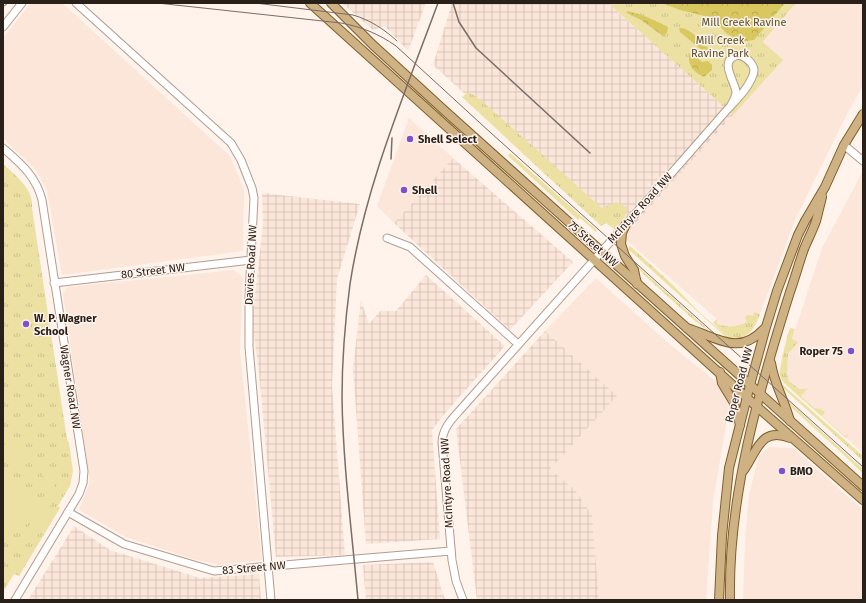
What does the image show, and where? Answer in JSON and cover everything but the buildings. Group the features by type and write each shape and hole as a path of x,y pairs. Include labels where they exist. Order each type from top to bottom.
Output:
{"main road":[{"name":"75 Street NW","path":"310,3 747,398 863,500"},
{"name":"75 Street NW","path":"331,3 378,50 863,486"},
{"name":"Roper Road NW","path":"719,600 721,547 729,468 766,327 794,244 805,221 825,187 844,145 863,114"},
{"name":"Roper Road NW","path":"730,600 731,548 741,474 770,360 804,248 816,221 825,187"},
{"path":"626,224 622,233 621,244 625,256 634,270 638,284"},
{"path":"685,327 723,341 737,344 744,343 758,336 766,327"},
{"path":"770,360 775,381 787,406 790,421"},
{"path":"720,372 722,383 734,403 740,426"},
{"path":"741,474 759,445 768,436 780,435 798,442"}],"street":[{"path":"3,27 22,3"},
{"name":"Davies Road NW","path":"76,3 225,138 236,150 248,178 253,194 249,347 271,600"},
{"name":"McIntyre Road NW","path":"463,600 456,581 451,551 442,442 443,434 450,421 730,107 745,89 754,73 754,68 746,57 739,55 732,58 728,65 728,72 736,92 735,98 730,107"},
{"path":"844,145 863,161"},
{"name":"Wagner Road NW","path":"3,148 28,172 38,188 42,200 84,471 81,489 15,600"},
{"path":"387,238 410,247 518,344"},
{"name":"80 Street NW","path":"54,283 251,260"},
{"name":"83 Street NW","path":"68,512 124,544 201,568 220,571 451,551"}],"shaded area":[{"path":"31,3 62,3 230,156 244,190 243,251 62,275 47,191 37,171 3,138 3,38"},
{"path":"342,3 426,3 408,51 385,26 373,30"},
{"path":"452,3 608,3 733,115 623,237 433,65"},
{"path":"796,3 863,3 863,86 847,114 795,220 760,314 755,312 753,317 747,322 735,327 726,327 716,324 717,319 623,237 782,60 763,43"},
{"path":"409,118 453,158 394,223 377,206"},
{"path":"453,158 573,262 510,330 394,223"},
{"path":"863,171 863,453 797,393 787,380 786,375 787,355 822,248"},
{"path":"262,193 360,204 337,279 332,386 345,555 276,557 259,373 252,322 263,225"},
{"path":"234,270 243,278 240,351 262,560 219,565 190,558 126,537 79,510 90,482 63,294 68,287"},
{"path":"426,275 505,346 446,412 432,430 440,539 366,544 353,369 361,300 369,324 380,311 396,311"},
{"path":"596,278 666,341 719,384 729,408 713,502 706,600 599,600 592,515 575,490 550,469 545,331"},
{"path":"545,331 617,396 550,469 575,490 592,515 599,600 477,600 456,429"},
{"path":"769,447 793,448 863,510 863,600 743,600 745,541 749,494 759,456"},
{"path":"74,526 110,550 200,578 259,574 261,600 28,600"},
{"path":"433,562 445,600 366,600 363,565"}],"green space":[{"name":"Mill Creek Ravine Park","path":"608,3 796,3 763,42 783,60 733,115"},
{"name":"Mill Creek Ravine","path":"662,3 785,3 754,40 739,42 726,33 713,18 680,10"},
{"path":"627,11 668,27 667,33 663,36 641,20 627,13"},
{"path":"679,28 683,28 695,35 708,48 708,53 705,53 680,32"},
{"path":"693,54 702,62 708,61 712,65 712,70 704,77 695,71 691,66 689,55"},
{"path":"410,83 544,204 543,205 522,187 409,86"},
{"path":"467,93 472,94 483,102 602,208 617,202 626,207 627,206 624,219 614,229 606,223 601,226 462,97"},
{"path":"510,153 597,230 596,232 580,218 578,220 508,156"},
{"name":"W. P. Wagner School","path":"3,164 23,183 32,201 73,471 70,486 58,506 60,508 19,576 14,574 3,592"},
{"path":"630,246 673,285 700,313 727,336 741,339 728,339 628,249"},
{"path":"632,261 712,333 695,321 645,276"},
{"path":"754,312 760,314 756,324 750,332 741,337 736,338 728,336 713,323 717,319 717,324 728,326 739,325 747,322 745,317 748,315 753,316"},
{"path":"790,328 795,329 792,339 798,342 788,354 787,374 789,381 799,389 806,389 809,387 801,396 814,408 825,412 822,416 845,436 849,434 846,438 781,379 781,365"},
{"path":"783,385 863,456 863,461 782,387"},
{"path":"786,399 863,469 863,474 792,408"},
{"path":"12,436 17,439 4,454 21,453 37,458 45,466 51,476 54,486 54,495 52,504 41,520 3,563 3,554 39,513 45,501 47,489 44,477 32,464 24,460 16,459 3,461 3,446"},
{"path":"3,468 40,501 3,542"}],"tram line":[{"path":"3,7 8,3"},
{"path":"157,3 341,23 370,32 390,42 863,467"},
{"path":"255,3 353,15 376,25 397,41"}],"railway":[{"path":"358,600 346,474 342,398 344,341 350,284 365,212 375,177 399,107 438,3"},
{"path":"453,3 459,22 476,48 590,153"},
{"path":"391,159 392,138"}],"place":[{"name":"Shell Select","path":"410,139"},
{"name":"Shell","path":"404,190"},
{"name":"W. P. Wagner School","path":"26,324"},
{"name":"Roper 75","path":"851,351"},
{"name":"BMO","path":"782,471"}]}
